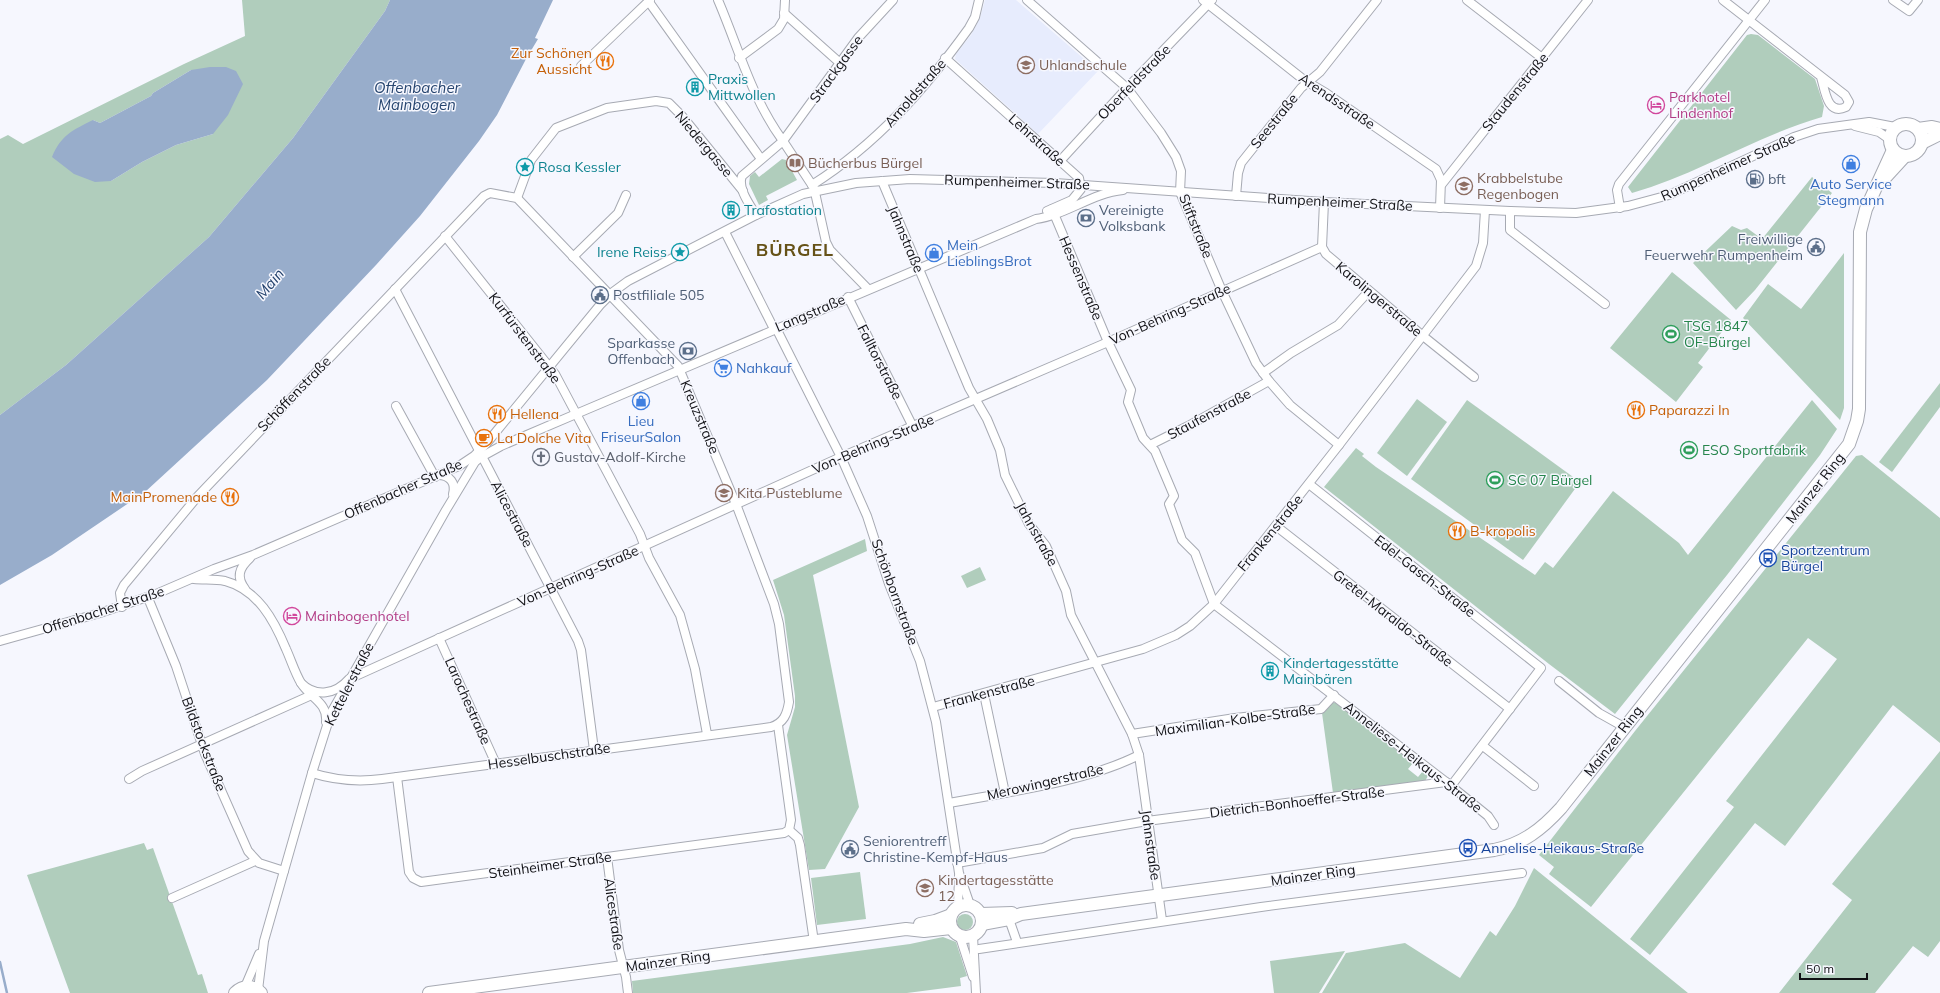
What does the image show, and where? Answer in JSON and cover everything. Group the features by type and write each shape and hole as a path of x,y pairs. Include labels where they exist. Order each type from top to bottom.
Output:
{"street":[{"path":"718,0 739,58 762,108 814,188 826,242 830,250 868,289"},
{"path":"739,58 778,29 784,19 785,0"},
{"name":"Strackgasse","path":"743,190 741,182 742,176 783,142 858,38 893,0"},
{"name":"Arnoldstraße","path":"814,188 893,121 969,28 975,17 979,0"},
{"name":"Stiftstraße","path":"1027,0 1127,88 1165,138 1176,157 1181,171 1180,192 1222,292 1251,354 1269,381 1296,411 1339,445"},
{"name":"Seestraße","path":"1236,196 1240,165 1297,92 1320,72 1377,0"},
{"path":"1467,0 1542,58"},
{"name":"Staudenstraße","path":"1442,184 1588,0"},
{"path":"1723,0 1821,77"},
{"path":"1620,208 1617,190 1619,184 1765,0"},
{"path":"1893,0 1907,11 1910,10 1918,0"},
{"path":"581,66 649,1 761,159"},
{"name":"Oberfeldstraße","path":"1060,161 1208,1"},
{"name":"Arendsstraße","path":"1208,1 1307,82 1326,93 1433,166 1440,174 1442,184"},
{"path":"784,12 840,63"},
{"name":"Lehrstraße","path":"945,58 1079,178 1082,184"},
{"name":"Niedergasse","path":"517,198 531,160 556,128 607,108 656,101 669,103 682,116 743,190 756,216"},
{"name":"Rumpenheimer Straße","path":"814,188 856,183 931,179 1082,184 1146,190 1324,202 1570,213 1620,208 1643,203 1684,189 1800,135 1818,129 1869,122 1895,127 1901,124 1907,124 1918,130 1932,127 1940,128"},
{"name":"Rumpenheimer Straße","path":"1850,124 1874,131 1891,144 1897,154 1905,156"},
{"path":"1891,144 1890,134 1895,127"},
{"path":"1918,130 1922,136 1922,143"},
{"path":"1905,156 1915,153 1922,143 1940,134"},
{"name":"Mainzer Ring","path":"982,919 1007,913 1021,914 1494,850 1514,845 1533,834 1550,820 1849,444 1859,409 1860,232 1866,209 1878,186 1891,144"},
{"name":"Mainzer Ring","path":"1878,186 1905,156"},
{"name":"Jahnstraße","path":"882,181 969,388 983,412 1000,450 1005,475 1029,524 1044,541 1066,592 1071,615 1132,734 1139,755 1162,920"},
{"path":"1053,212 1077,196 1080,192 1082,184"},
{"path":"1440,208 1442,184"},
{"name":"Offenbacher Straße","path":"0,641 122,607 148,598 253,555 459,466 480,454 497,431 610,294 628,281 814,188"},
{"name":"Langstraße","path":"480,454 680,370 848,297 1053,212 1112,192 1146,190"},
{"name":"Schöffenstraße","path":"122,607 120,596 124,585 179,517 394,289 487,194 517,198"},
{"path":"573,257 618,213 626,195"},
{"name":"Kreuzstraße","path":"517,198 676,362 759,561 777,615 789,702 788,711 781,722"},
{"path":"1322,247 1324,202"},
{"name":"Frankenstraße","path":"933,707 1143,649 1170,638 1190,626 1214,604 1276,526 1476,266 1482,243 1485,210"},
{"path":"1510,211 1510,230 1605,304"},
{"name":"Hessenstraße","path":"1053,212 1108,342 1131,390 1128,402 1143,438 1156,451 1174,496 1169,504 1182,540 1195,553 1214,604"},
{"name":"Schönbornstraße","path":"725,232 841,457 869,522 895,601 920,662 933,707 949,803 959,873 959,909"},
{"name":"Kurfürstenstraße","path":"446,236 550,367 640,534 644,546 680,615 695,669 707,734"},
{"name":"Von-Behring-Straße","path":"130,779 142,771 315,694 334,691 349,679 841,457 1108,342 1322,247"},
{"name":"Karolingerstraße","path":"1322,247 1330,258 1474,377"},
{"name":"Alicestraße","path":"394,289 578,641 581,650 594,750"},
{"path":"1263,373 1291,353 1338,325 1369,291"},
{"name":"Falltorstraße","path":"848,297 913,427"},
{"name":"Staufenstraße","path":"1150,445 1188,426 1269,381"},
{"path":"396,406 436,476"},
{"path":"497,431 496,437 500,442 510,442"},
{"name":"Kettelerstraße","path":"264,940 259,992 240,990 264,940 324,733 335,705 470,468 480,454"},
{"name":"Kettelerstraße","path":"436,476 448,477 454,485 446,510"},
{"name":"Edel-Gasch-Straße","path":"1309,484 1541,668 1510,709"},
{"name":"Gretel-Maraldo-Straße","path":"1276,526 1510,709"},
{"path":"253,555 242,566 239,574 241,584 263,606 275,623 300,683 315,694 325,709 326,716 324,733"},
{"path":"192,579 224,581 235,584 249,593"},
{"name":"Bildstockstraße","path":"148,598 174,661 202,744 248,851 255,861"},
{"name":"Anneliese-Heikaus-Straße","path":"1214,604 1448,784 1488,816 1494,825"},
{"name":"Larochestraße","path":"439,638 496,764"},
{"path":"1559,682 1599,712 1624,727"},
{"path":"984,694 1005,793"},
{"name":"Maximilian-Kolbe-Straße","path":"1132,734 1235,718 1321,709 1334,695"},
{"path":"1448,784 1483,746 1510,709"},
{"path":"781,722 791,820 789,830 798,838 800,845 814,942"},
{"name":"Hesselbuschstraße","path":"312,773 349,780 375,780 707,734 781,722"},
{"path":"1483,746 1534,786"},
{"name":"Merowingerstraße","path":"949,803 1005,793 1078,776 1121,764 1139,755"},
{"name":"Steinheimer Straße","path":"397,777 409,872 418,881 424,882 784,833 789,830"},
{"name":"Dietrich-Bonhoeffer-Straße","path":"957,863 1043,848 1072,834 1147,821 1294,800 1448,784"},
{"name":"Alicestraße","path":"607,857 619,950 628,993"},
{"path":"172,898 255,861 284,870"},
{"name":"Schönbornstraße","path":"959,873 959,909"},
{"name":"Mainzer Ring","path":"979,949 1162,920 1522,873"},
{"path":"960,936 973,936 977,934 982,919 974,907 959,909 951,928 960,936 975,981"},
{"name":"Mainzer Ring","path":"906,929 918,924 935,921 959,909"},
{"name":"Mainzer Ring","path":"982,919 1010,919 1021,914"},
{"path":"1010,919 1017,942"},
{"name":"Mainzer Ring","path":"429,993 906,929 924,930 951,928"},
{"path":"973,936 976,993"}],"shaded area":[{"name":"Uhlandschule","path":"985,0 1016,0 1098,71 1038,134 955,59 956,54 971,35 980,18"}],"green space":[{"path":"242,0 390,0 385,11 293,138 209,237 66,365 0,415 0,139 8,135 23,144 184,64 245,36","holes":["191,70 213,134 176,145 142,162 111,181 93,120 100,123 151,96 153,93"]},
{"path":"1747,35 1758,35 1815,79 1824,106 1822,117 1774,134 1680,176 1632,193 1628,187"},
{"path":"782,159 786,160 797,180 766,196 768,200 759,205 749,184 750,176 755,172 759,177"},
{"path":"1812,177 1832,193 1755,290 1736,310 1693,263 1732,226 1741,230 1747,228 1762,239"},
{"path":"1844,253 1844,408 1840,420 1743,318 1768,284 1801,309"},
{"name":"TSG 1847 OF-Bürgel","path":"1672,272 1731,320 1698,363 1703,367 1676,402 1610,348"},
{"path":"1940,383 1940,407 1892,472 1879,462"},
{"path":"1417,399 1447,422 1407,476 1377,453"},
{"name":"SC 07 Bürgel","path":"1467,400 1580,482 1523,560 1411,479"},
{"path":"1812,400 1837,429 1820,455 1727,575 1615,714 1324,487 1356,448 1364,454 1362,456 1376,467 1535,575 1545,562 1553,568 1613,491 1679,543 1688,555"},
{"path":"1862,455 1940,518 1940,743 1893,705 1785,846 1755,823 1650,955 1630,939 1734,807 1726,801 1837,659 1808,638 1591,907 1549,874 1554,867 1539,855 1635,731 1856,456"},
{"path":"865,539 867,551 813,575 859,807 825,869 809,870 787,735 795,707 795,696 784,615 773,580"},
{"path":"980,567 986,580 967,588 961,576"},
{"path":"1330,703 1336,703 1413,763 1408,769 1418,777 1423,771 1428,776 1425,781 1333,793 1322,713"},
{"path":"1940,751 1940,941 1928,957 1913,946 1875,993 1779,993 1852,900 1832,884"},
{"path":"144,843 147,850 153,848 198,975 202,974 208,993 70,993 27,875"},
{"path":"1534,868 1688,993 1322,993 1346,953 1405,943 1460,978 1490,931 1496,936 1515,906"},
{"path":"860,872 866,919 817,925 811,878"},
{"path":"962,914 968,914 973,919 971,928 968,930 962,930 957,925 957,919"},
{"path":"943,937 956,942 967,976 960,978 961,986 907,993 633,993 632,981 910,944"},
{"path":"1345,951 1319,993 1274,993 1270,961"}],"water":[{"name":"Offenbacher Mainbogen","path":"390,0 553,0 535,38 538,39 497,115 479,141 420,216 376,265 267,380 145,492 52,555 0,585 0,415 66,365 209,237 293,138 385,11"},
{"path":"210,67 226,67 236,71 243,84 228,115 213,134 176,145 142,162 111,181 95,182 74,174 52,157 59,143 68,134 79,127 93,120 100,123 151,96 153,93 191,70"}],"waterway":[{"path":"0,962 7,993"}],"place":[{"name":"Zur Schönen Aussicht","path":"605,61"},
{"name":"Uhlandschule","path":"1026,65"},
{"name":"Praxis Mittwollen","path":"695,87"},
{"name":"Parkhotel Lindenhof","path":"1656,105"},
{"name":"Bücherbus Bürgel","path":"795,163"},
{"name":"Auto Service Stegmann","path":"1851,164"},
{"name":"Rosa Kessler","path":"525,167"},
{"name":"bft","path":"1755,179"},
{"name":"Krabbelstube Regenbogen","path":"1464,186"},
{"name":"Trafostation","path":"731,210"},
{"name":"Vereinigte Volksbank","path":"1086,218"},
{"name":"Freiwillige Feuerwehr Rumpenheim","path":"1816,247"},
{"name":"Irene Reiss","path":"680,252"},
{"name":"Mein LieblingsBrot","path":"934,253"},
{"name":"Postfiliale 505","path":"600,295"},
{"name":"TSG 1847 OF-Bürgel","path":"1671,334"},
{"name":"Sparkasse Offenbach","path":"688,351"},
{"name":"Nahkauf","path":"723,368"},
{"name":"Lieu FriseurSalon","path":"641,401"},
{"name":"Paparazzi In","path":"1636,410"},
{"name":"Hellena","path":"497,414"},
{"name":"La Dolche Vita","path":"484,438"},
{"name":"ESO Sportfabrik","path":"1689,450"},
{"name":"Gustav-Adolf-Kirche","path":"541,457"},
{"name":"SC 07 Bürgel","path":"1495,480"},
{"name":"Kita Pusteblume","path":"724,493"},
{"name":"MainPromenade","path":"230,497"},
{"name":"B-kropolis","path":"1457,531"},
{"name":"Sportzentrum Bürgel","path":"1768,558"},
{"name":"Mainbogenhotel","path":"292,616"},
{"name":"Kindertagesstätte Mainbären","path":"1270,671"},
{"name":"Annelise-Heikaus-Straße","path":"1468,848"},
{"name":"Seniorentreff Christine-Kempf-Haus","path":"850,849"},
{"name":"Kindertagesstätte 12","path":"925,888"}],"district":[{"name":"BÜRGEL","path":"795,250"}],"water label":[{"name":"Main","path":"270,284"}]}
